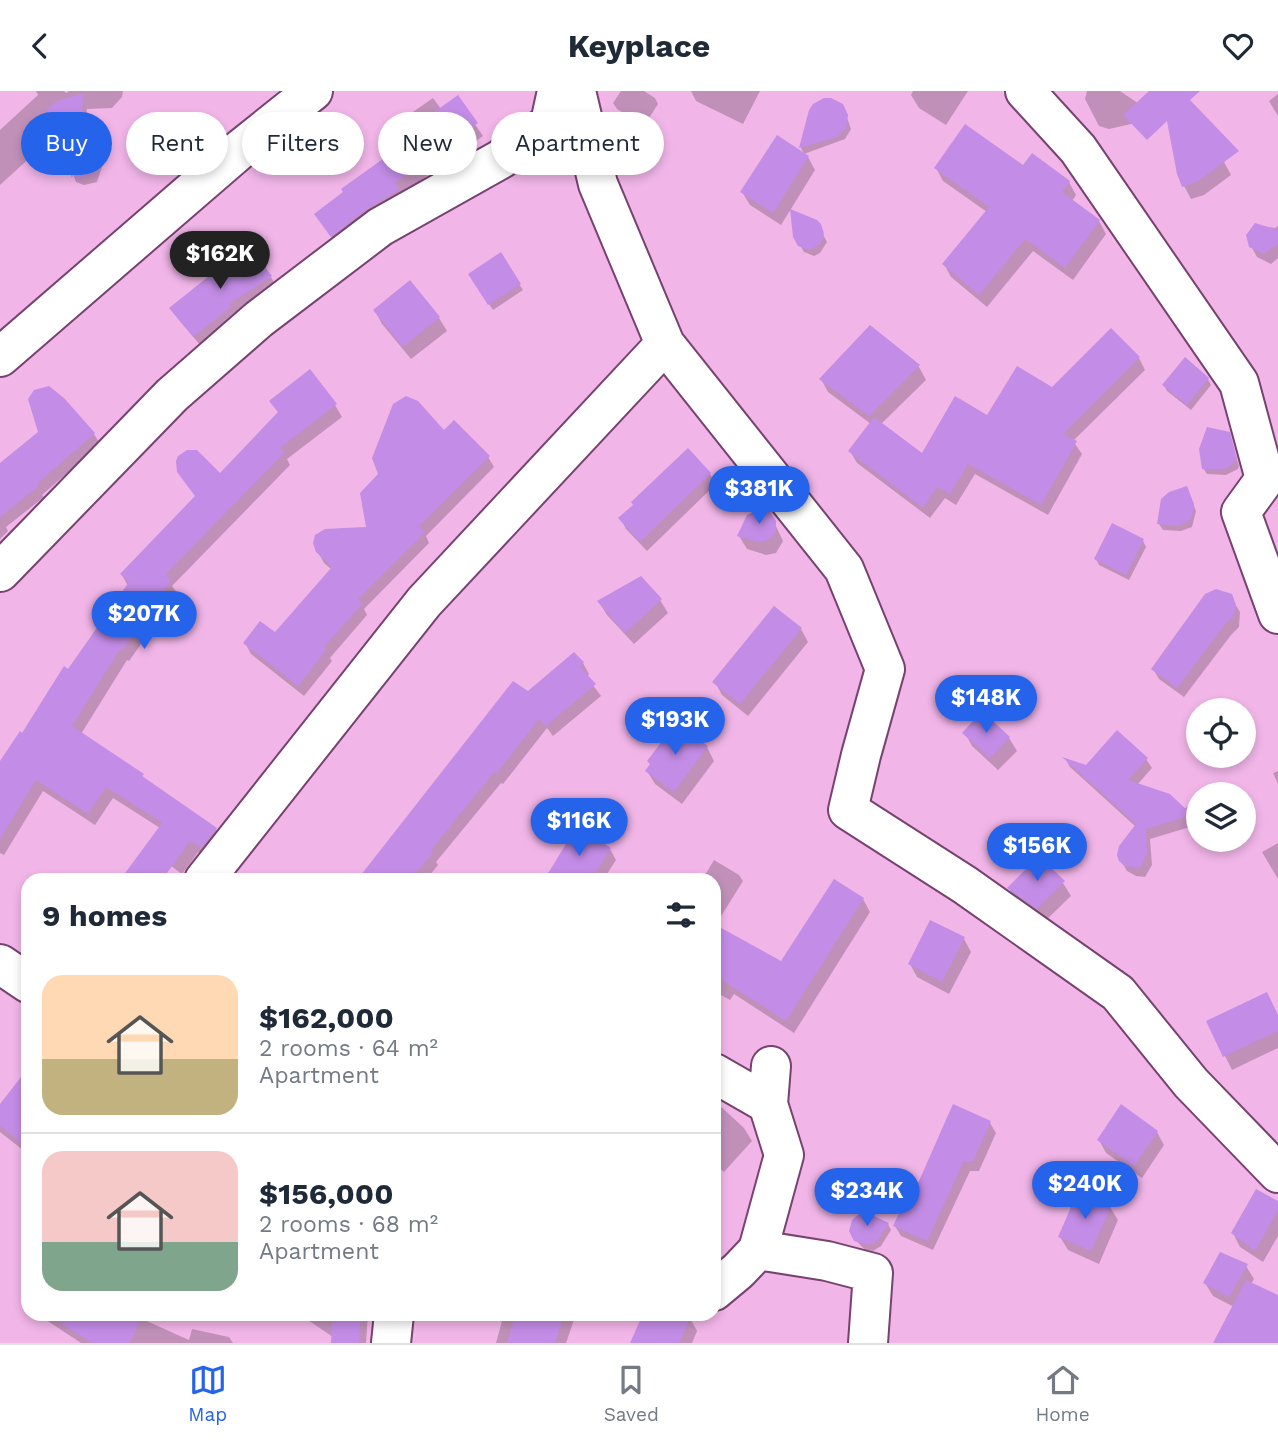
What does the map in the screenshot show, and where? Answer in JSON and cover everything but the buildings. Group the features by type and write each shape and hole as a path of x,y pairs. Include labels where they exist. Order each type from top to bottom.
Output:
{"street":[{"path":"0,357 243,147 313,91"},
{"path":"0,572 172,395 249,328 380,227 501,159 550,123 558,91"},
{"path":"576,91 598,184 665,344 844,569 885,669 848,810 965,885 1118,993 1191,1083 1278,1173"},
{"path":"1025,91 1078,149 1239,383 1265,479 1241,512 1278,614"},
{"path":"210,873 424,602 665,344"},
{"path":"0,964 21,978"},
{"path":"721,1285 758,1250 784,1156 768,1104 771,1066"},
{"path":"721,1077 768,1104"},
{"path":"758,1250 828,1261 873,1273 867,1343"},
{"path":"391,1343 393,1321"}]}
